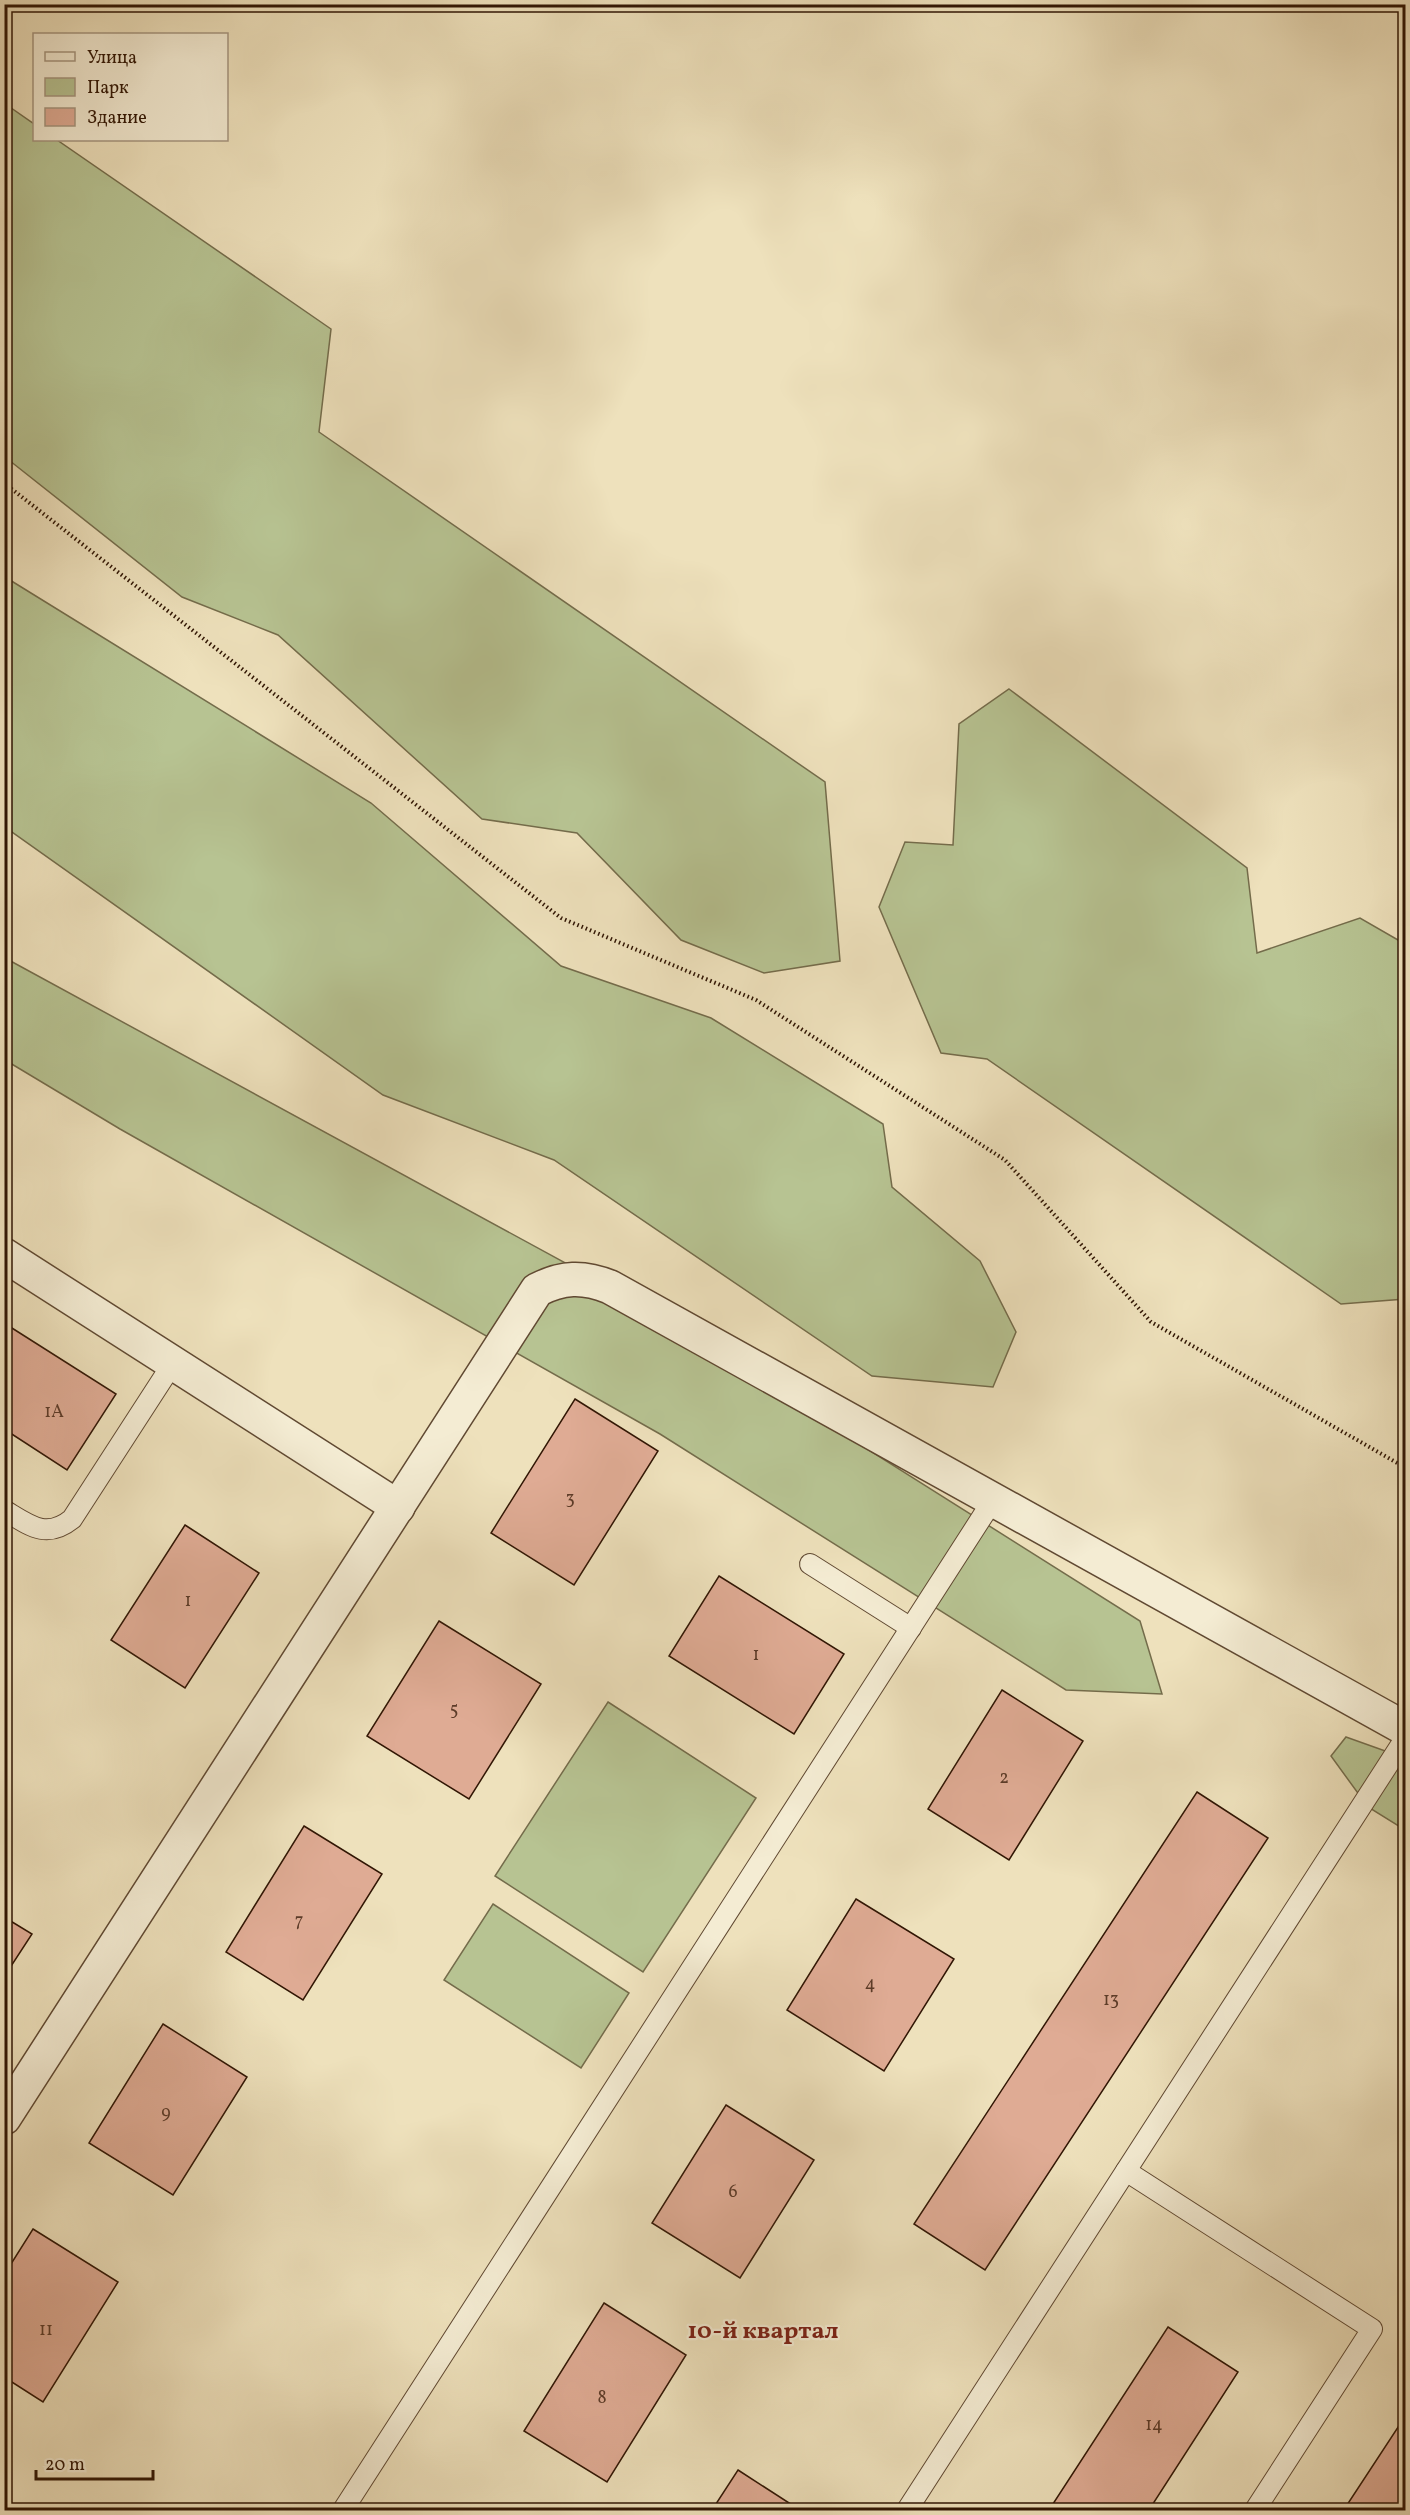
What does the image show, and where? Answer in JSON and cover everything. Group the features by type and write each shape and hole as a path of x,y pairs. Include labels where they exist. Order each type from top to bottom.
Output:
{"street":[{"path":"4,1255 398,1507"},
{"path":"4,2118 537,1290 558,1281 580,1279 610,1287 1406,1729"}],"lane":[{"path":"4,1510 41,1530 63,1526 72,1519 173,1363"},
{"path":"343,2511 993,1500"},
{"path":"810,1564 911,1628"},
{"path":"907,2511 1406,1737"},
{"path":"1126,2171 1372,2329 1255,2511"}],"path":[{"path":"4,483 561,918 756,1000 1005,1160 1151,1322 1405,1467"}],"green space":[{"path":"4,103 33,123 33,141 58,141 331,329 319,432 825,782 840,961 764,973 681,940 577,833 482,819 278,635 182,597 5,457"},
{"path":"5,577 371,803 561,966 711,1018 883,1124 892,1187 980,1261 1016,1332 993,1387 872,1376 554,1160 383,1095 5,827"},
{"path":"1009,689 1247,868 1257,953 1360,918 1405,944 1405,1299 1341,1304 987,1059 941,1053 879,907 905,842 953,845 959,724"},
{"path":"5,958 615,1290 1140,1621 1162,1694 1066,1690 660,1434 120,1129 5,1060"},
{"path":"608,1702 756,1798 643,1972 495,1876"},
{"path":"1346,1737 1405,1758 1405,1830 1368,1807 1331,1756"},
{"path":"493,1904 629,1993 581,2068 444,1980"}],"building":[{"path":"4,1323 116,1394 67,1470 4,1429"},
{"path":"575,1399 658,1451 574,1585 491,1533"},
{"path":"185,1525 259,1573 185,1688 111,1640"},
{"path":"719,1576 844,1654 794,1734 669,1656"},
{"path":"439,1621 541,1684 469,1799 367,1736"},
{"path":"1002,1690 1083,1741 1009,1860 928,1809"},
{"path":"1197,1792 1268,1838 985,2270 914,2224"},
{"path":"304,1826 382,1874 303,2000 226,1952"},
{"path":"856,1899 954,1959 884,2071 787,2010"},
{"path":"4,1917 32,1934 4,1977"},
{"path":"163,2024 247,2077 173,2195 89,2143"},
{"path":"726,2105 814,2160 740,2278 652,2223"},
{"path":"33,2229 118,2282 43,2402 4,2377 4,2275"},
{"path":"604,2303 686,2355 607,2482 524,2431"},
{"path":"1168,2327 1238,2372 1149,2510 1049,2510"},
{"path":"1406,2415 1406,2510 1349,2510 1345,2508"},
{"path":"738,2470 800,2510 712,2510"}],"district":[{"name":"10-й квартал","path":"763,2332"}]}
